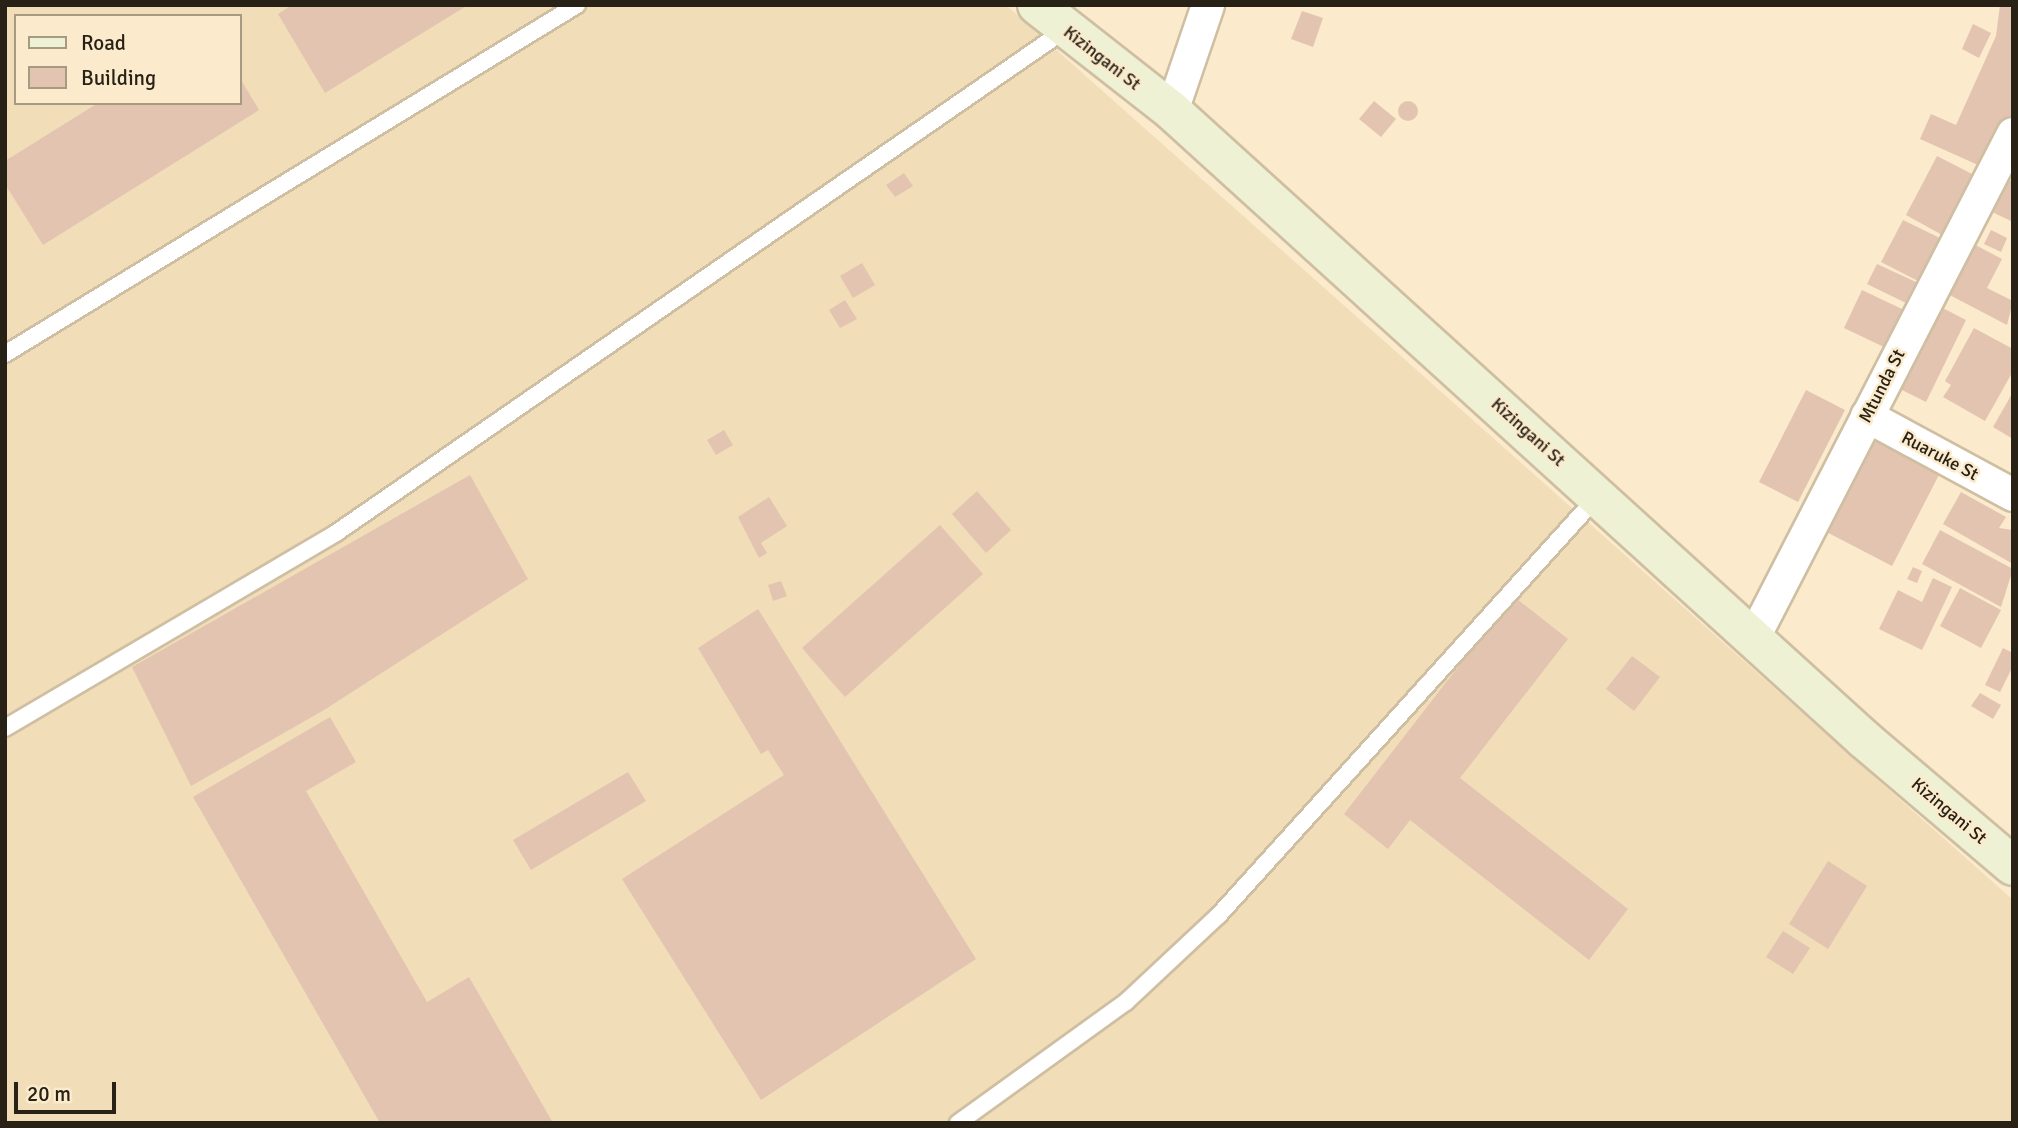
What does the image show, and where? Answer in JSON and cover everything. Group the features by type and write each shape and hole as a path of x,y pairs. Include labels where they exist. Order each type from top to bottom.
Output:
{"street":[{"name":"Kizingani St","path":"1037,5 1065,30 1172,111 1599,496 1753,639 2013,866"},
{"path":"1172,111 1208,5"},
{"name":"Mtunda St","path":"1753,639 2013,134"},
{"name":"Ruaruke St","path":"1867,416 2013,495"}],"lane":[{"path":"5,354 578,5"},
{"path":"5,728 336,533 1065,30"},
{"path":"958,1123 1126,1002 1218,916 1599,496"}],"shaded area":[{"path":"5,5 1006,5 2013,900 2013,1123 5,1123"}],"building":[{"path":"292,5 468,5 325,93 278,14"},
{"path":"2000,5 2013,8 2013,112 1987,169 1920,139 1931,114 1956,125 1996,36"},
{"path":"1302,11 1323,18 1313,47 1291,39"},
{"path":"1973,24 1991,33 1979,58 1962,49"},
{"path":"242,81 259,110 43,245 5,184 5,161 95,105 242,105"},
{"path":"1374,101 1396,119 1381,137 1359,119"},
{"path":"1408,101 1415,104 1418,111 1415,118 1408,121 1401,118 1398,111 1401,104"},
{"path":"1937,156 1976,176 1944,236 1906,215"},
{"path":"904,173 913,186 895,197 886,185"},
{"path":"2006,178 2013,182 2013,222 1990,211"},
{"path":"1903,220 1942,239 1920,282 1881,262"},
{"path":"1991,230 2007,238 2001,252 1984,244"},
{"path":"1968,241 2002,259 1987,288 2013,301 2007,325 1942,291"},
{"path":"862,263 875,285 853,298 840,276"},
{"path":"1877,264 1918,283 1908,304 1867,284"},
{"path":"1862,290 1904,310 1886,348 1844,328"},
{"path":"845,300 857,319 840,328 829,310"},
{"path":"1931,302 1966,320 1926,402 1890,384"},
{"path":"1974,328 2013,349 2013,371 1985,421 1943,397 1951,385 1945,381"},
{"path":"1806,390 1845,410 1798,502 1759,482"},
{"path":"2013,392 2013,439 1993,427"},
{"path":"1863,428 1942,469 1892,566 1813,525"},
{"path":"724,430 733,445 716,455 707,440"},
{"path":"470,475 528,579 324,710 191,786 132,667"},
{"path":"977,491 1011,530 986,553 952,514"},
{"path":"1961,492 2006,517 1999,528 2013,530 2013,564 1943,524"},
{"path":"769,497 787,526 761,543 767,553 759,558 738,517"},
{"path":"940,525 983,574 845,697 802,648"},
{"path":"1940,530 2013,569 2001,607 1922,564"},
{"path":"1913,567 1922,571 1917,583 1907,579"},
{"path":"1933,578 1952,587 1922,650 1879,629 1898,590 1922,602"},
{"path":"781,581 787,596 773,601 768,585"},
{"path":"1960,588 2001,610 1981,648 1940,626"},
{"path":"1513,596 1568,639 1460,778 1628,909 1589,960 1410,820 1388,849 1344,814"},
{"path":"758,609 976,959 761,1100 622,879 784,775 768,750 761,754 698,648"},
{"path":"2003,648 2013,653 2013,666 2000,692 1985,685"},
{"path":"1632,656 1660,677 1634,711 1606,689"},
{"path":"1980,693 2001,705 1993,719 1971,706"},
{"path":"330,717 356,762 306,791 427,1002 469,977 553,1123 380,1123 193,797"},
{"path":"628,772 646,801 531,870 513,840"},
{"path":"1828,861 1867,886 1828,949 1789,924"},
{"path":"1783,931 1810,948 1793,974 1766,957"}]}
